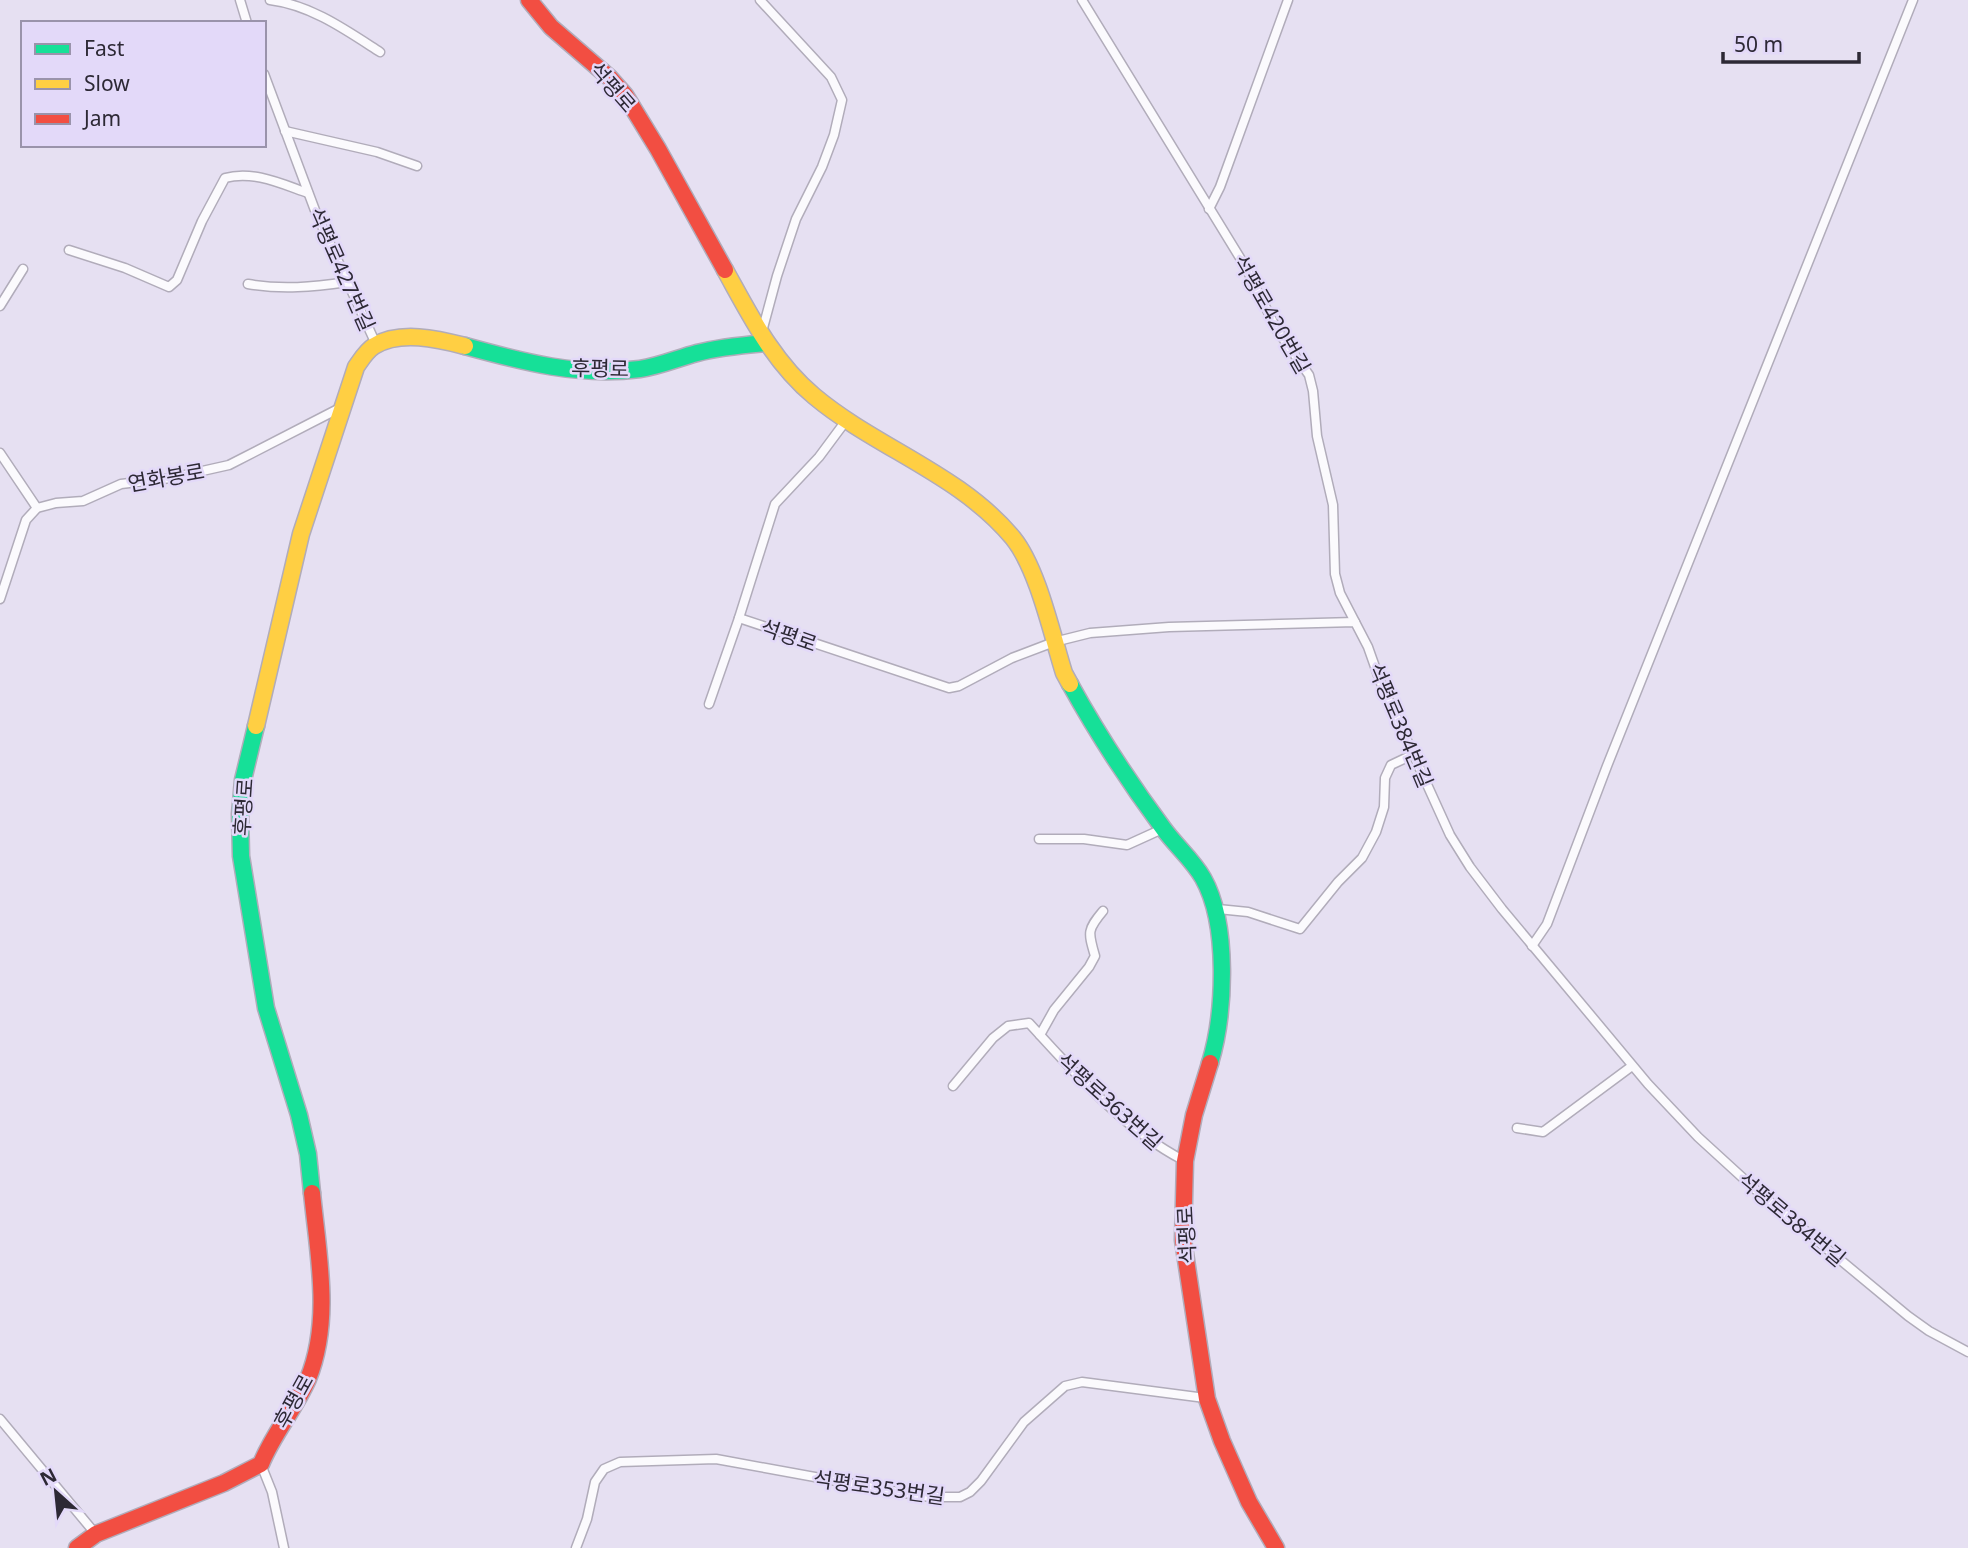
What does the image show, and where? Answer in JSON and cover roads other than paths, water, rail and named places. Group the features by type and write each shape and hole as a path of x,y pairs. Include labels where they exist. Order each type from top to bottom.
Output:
{"street":[{"name":"석평로","path":"529,0 551,27 610,78 625,95 764,339 811,394 985,509 1001,522 1015,540 1029,566 1064,673 1088,717 1163,829 1203,878 1215,909 1223,973 1212,1056 1194,1115 1185,1161 1183,1240 1207,1399 1249,1503 1276,1548"},
{"name":"후평로","path":"261,1464 269,1444 307,1381 316,1353 321,1319 321,1284 308,1154 299,1115 266,1008 241,856 240,814 243,780 302,534 356,367 365,353 376,345 399,339 462,344 529,364 620,371 657,366 694,354 764,339"},
{"path":"77,1548 96,1534 224,1483 261,1464"}],"lane":[{"path":"240,0 246,21"},
{"path":"270,0 284,2 320,16 380,52"},
{"path":"760,0 831,77 842,100 834,135 822,167 796,219 777,276 764,339"},
{"name":"석평로420번길","path":"1082,0 1245,266 1277,330 1309,375 1317,436 1333,505 1336,533 1335,574 1340,593 1354,622"},
{"path":"1209,209 1220,187 1288,0"},
{"path":"1532,946 1547,924 1616,742 1913,0"},
{"name":"석평로427번길","path":"266,79 309,193 376,345"},
{"path":"285,131 377,152 416,166"},
{"name":"석평로427번길","path":"69,250 125,268 169,287 177,280 202,221 225,178 237,175 260,177 309,193"},
{"path":"0,306 23,269"},
{"path":"248,284 301,289 347,282"},
{"name":"연화봉로","path":"37,508 83,501 121,484 171,478 229,466 341,407"},
{"name":"석평로","path":"847,419 819,457 775,504 739,618 948,688 959,686 1012,658 1054,642"},
{"path":"0,453 37,508 26,520 0,599"},
{"path":"709,705 739,618"},
{"path":"1054,642 1090,633 1129,630 1354,622"},
{"name":"석평로384번길","path":"1354,622 1368,647 1412,755 1470,867 1632,1066 1699,1137 1756,1190 1908,1316 1968,1352"},
{"path":"1215,909 1248,912 1300,929 1338,882 1362,858 1376,832 1384,807 1385,778 1391,765 1412,755"},
{"path":"1039,839 1084,839 1127,845 1163,829"},
{"name":"석평로363번길","path":"1040,1035 1054,1010 1090,967 1095,956 1090,939 1091,926 1103,911"},
{"name":"석평로363번길","path":"953,1086 993,1038 1008,1026 1029,1023 1098,1095 1166,1151 1185,1161"},
{"path":"1517,1128 1543,1132 1632,1066"},
{"name":"석평로353번길","path":"576,1548 587,1519 595,1482 604,1469 620,1462 716,1460 874,1489 930,1497 960,1497 981,1481 1024,1422 1065,1385 1082,1382 1207,1399"},
{"path":"0,1419 96,1534"},
{"path":"261,1464 272,1492 284,1548"}]}
